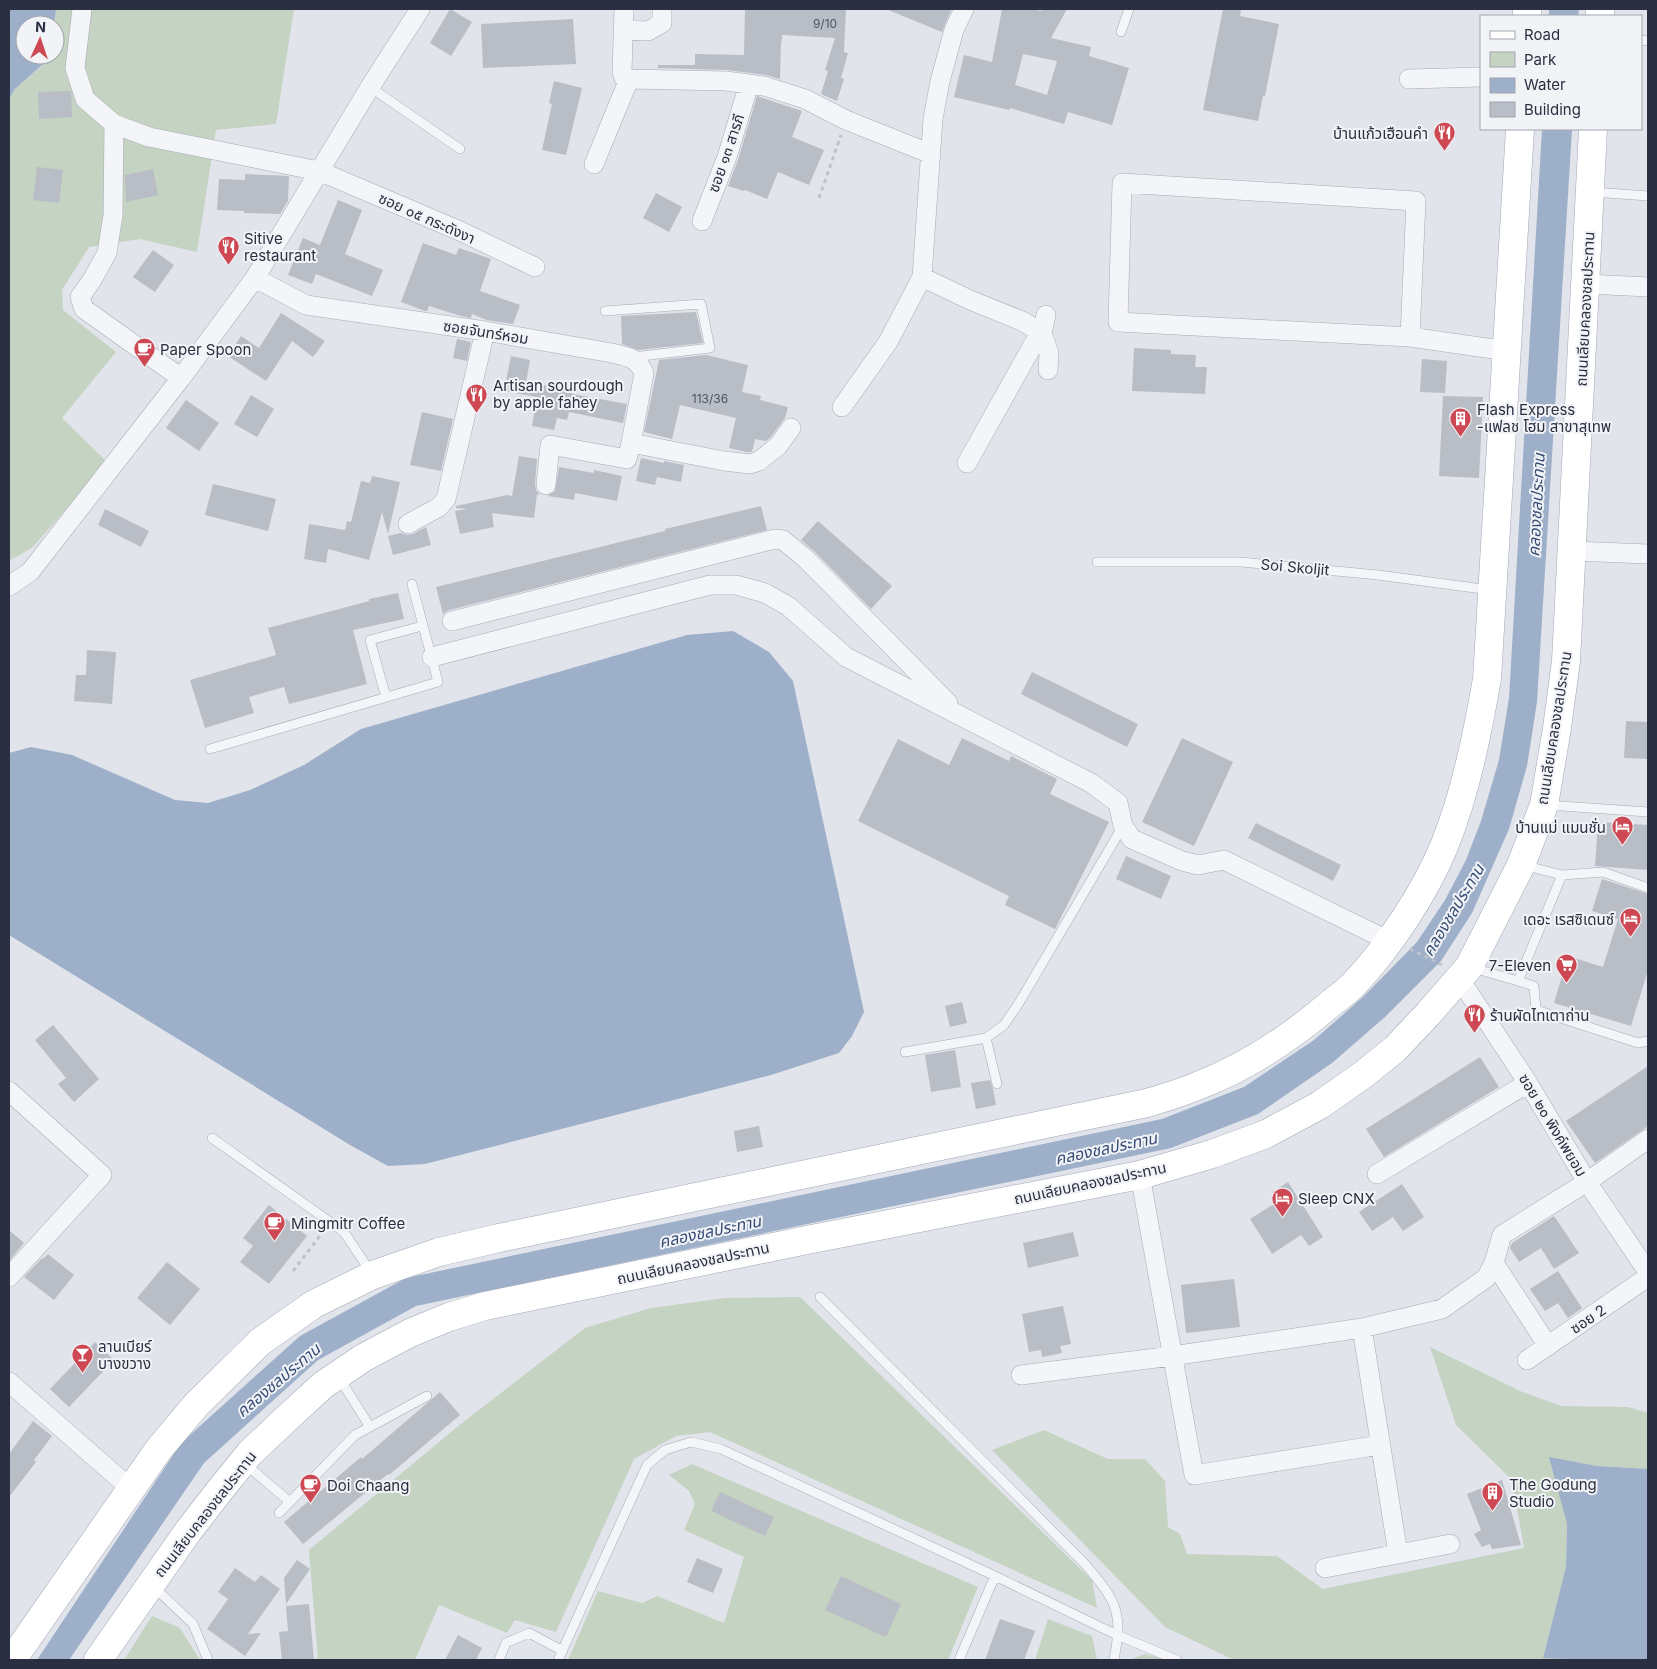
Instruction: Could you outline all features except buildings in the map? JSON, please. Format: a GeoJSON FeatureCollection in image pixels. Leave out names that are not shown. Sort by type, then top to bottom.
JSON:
{"type":"FeatureCollection","features":[{"type":"Feature","properties":{"kind":"main road"},"geometry":{"type":"LineString","coordinates":[[12,1660],[159,1449],[196,1405],[260,1342],[314,1304],[373,1275],[439,1252],[1147,1103],[1198,1086],[1247,1063],[1302,1028],[1399,945],[1404,920],[1445,844],[1464,788],[1487,679],[1520,130]]}},
{"type":"Feature","properties":{"kind":"main road","name":"ถนนเลียบคลองชลประทาน"},"geometry":{"type":"LineString","coordinates":[[98,1660],[151,1584],[220,1490],[243,1462],[323,1385],[363,1358],[410,1333],[449,1317],[486,1306],[1140,1175],[1212,1154],[1266,1134],[1320,1105],[1364,1074],[1394,1048],[1428,1014],[1521,865],[1544,805],[1566,661],[1593,130]]}},
{"type":"Feature","properties":{"kind":"street","name":"ซอย ๐๕ กระดังงา"},"geometry":{"type":"LineString","coordinates":[[82,9],[75,68],[85,100],[114,124],[149,137],[319,171],[460,232],[535,267]]}},
{"type":"Feature","properties":{"kind":"street"},"geometry":{"type":"LineString","coordinates":[[9,586],[30,572],[181,378],[255,278],[370,87],[420,9]]}},
{"type":"Feature","properties":{"kind":"street"},"geometry":{"type":"LineString","coordinates":[[624,9],[622,72],[624,78],[726,81],[764,86],[805,99],[846,120],[931,154]]}},
{"type":"Feature","properties":{"kind":"street"},"geometry":{"type":"LineString","coordinates":[[623,30],[648,31],[662,23],[662,9]]}},
{"type":"Feature","properties":{"kind":"street"},"geometry":{"type":"LineString","coordinates":[[842,407],[888,342],[922,277],[933,119],[940,81],[954,30],[964,9]]}},
{"type":"Feature","properties":{"kind":"street"},"geometry":{"type":"LineString","coordinates":[[1409,80],[1480,77]]}},
{"type":"Feature","properties":{"kind":"street"},"geometry":{"type":"LineString","coordinates":[[594,164],[629,79]]}},
{"type":"Feature","properties":{"kind":"street","name":"ซอย ๑๓ สารภี"},"geometry":{"type":"LineString","coordinates":[[702,221],[726,157],[749,84]]}},
{"type":"Feature","properties":{"kind":"street"},"geometry":{"type":"LineString","coordinates":[[114,124],[113,215],[107,253],[92,280],[80,296],[84,309],[181,378]]}},
{"type":"Feature","properties":{"kind":"street"},"geometry":{"type":"LineString","coordinates":[[1410,337],[1416,201],[1122,183],[1118,322],[1410,337],[1507,351]]}},
{"type":"Feature","properties":{"kind":"street"},"geometry":{"type":"LineString","coordinates":[[922,277],[970,300],[1022,321],[1044,324]]}},
{"type":"Feature","properties":{"kind":"street","name":"ซอยจันทร์หอม"},"geometry":{"type":"LineString","coordinates":[[255,278],[306,305],[485,331],[630,357]]}},
{"type":"Feature","properties":{"kind":"street"},"geometry":{"type":"LineString","coordinates":[[1586,284],[1648,287]]}},
{"type":"Feature","properties":{"kind":"street"},"geometry":{"type":"LineString","coordinates":[[1044,324],[1049,353],[1048,370]]}},
{"type":"Feature","properties":{"kind":"street"},"geometry":{"type":"LineString","coordinates":[[967,463],[1044,324]]}},
{"type":"Feature","properties":{"kind":"street"},"geometry":{"type":"LineString","coordinates":[[408,524],[440,508],[446,499],[485,331]]}},
{"type":"Feature","properties":{"kind":"street"},"geometry":{"type":"LineString","coordinates":[[546,485],[550,445],[627,459],[644,373],[640,365],[630,357]]}},
{"type":"Feature","properties":{"kind":"street"},"geometry":{"type":"LineString","coordinates":[[631,443],[724,461],[750,464],[759,461],[778,446],[791,428]]}},
{"type":"Feature","properties":{"kind":"street"},"geometry":{"type":"LineString","coordinates":[[452,621],[775,539],[783,540],[806,559],[959,715]]}},
{"type":"Feature","properties":{"kind":"street"},"geometry":{"type":"LineString","coordinates":[[1573,551],[1648,554]]}},
{"type":"Feature","properties":{"kind":"street"},"geometry":{"type":"LineString","coordinates":[[432,657],[710,585],[736,585],[765,593],[788,606],[846,657],[1092,783],[1118,803],[1122,826],[1132,839],[1198,866],[1224,860],[1399,945]]}},
{"type":"Feature","properties":{"kind":"street","name":"ซอย ๒๐ พิงค์พยอม"},"geometry":{"type":"LineString","coordinates":[[1456,970],[1528,1083],[1587,1182],[1648,1272]]}},
{"type":"Feature","properties":{"kind":"street"},"geometry":{"type":"LineString","coordinates":[[1377,1174],[1528,1083]]}},
{"type":"Feature","properties":{"kind":"street"},"geometry":{"type":"LineString","coordinates":[[9,1091],[102,1175],[9,1277]]}},
{"type":"Feature","properties":{"kind":"street"},"geometry":{"type":"LineString","coordinates":[[1021,1375],[1172,1356],[1362,1328],[1442,1309],[1486,1278],[1494,1263],[1502,1235],[1587,1182],[1648,1139]]}},
{"type":"Feature","properties":{"kind":"street"},"geometry":{"type":"LineString","coordinates":[[1140,1175],[1194,1475],[1380,1445]]}},
{"type":"Feature","properties":{"kind":"street"},"geometry":{"type":"LineString","coordinates":[[1494,1263],[1548,1346]]}},
{"type":"Feature","properties":{"kind":"street","name":"ซอย 2"},"geometry":{"type":"LineString","coordinates":[[1527,1360],[1648,1277]]}},
{"type":"Feature","properties":{"kind":"street"},"geometry":{"type":"LineString","coordinates":[[1362,1328],[1398,1554]]}},
{"type":"Feature","properties":{"kind":"street"},"geometry":{"type":"LineString","coordinates":[[9,1382],[131,1489]]}},
{"type":"Feature","properties":{"kind":"street"},"geometry":{"type":"LineString","coordinates":[[1325,1568],[1450,1544]]}},
{"type":"Feature","properties":{"kind":"lane"},"geometry":{"type":"LineString","coordinates":[[1120,32],[1129,9]]}},
{"type":"Feature","properties":{"kind":"lane"},"geometry":{"type":"LineString","coordinates":[[370,87],[460,149]]}},
{"type":"Feature","properties":{"kind":"lane"},"geometry":{"type":"LineString","coordinates":[[1590,192],[1648,196]]}},
{"type":"Feature","properties":{"kind":"lane"},"geometry":{"type":"LineString","coordinates":[[605,311],[702,304],[710,348],[630,357]]}},
{"type":"Feature","properties":{"kind":"lane","name":"Soi Skoljit"},"geometry":{"type":"LineString","coordinates":[[1097,562],[1241,562],[1378,575],[1492,590]]}},
{"type":"Feature","properties":{"kind":"lane"},"geometry":{"type":"LineString","coordinates":[[210,749],[438,682],[412,584]]}},
{"type":"Feature","properties":{"kind":"lane"},"geometry":{"type":"LineString","coordinates":[[386,697],[370,640],[422,626]]}},
{"type":"Feature","properties":{"kind":"lane"},"geometry":{"type":"LineString","coordinates":[[1544,805],[1648,812]]}},
{"type":"Feature","properties":{"kind":"lane"},"geometry":{"type":"LineString","coordinates":[[905,1052],[986,1038],[1004,1025],[1019,1003],[1122,826]]}},
{"type":"Feature","properties":{"kind":"lane"},"geometry":{"type":"LineString","coordinates":[[1521,865],[1562,875],[1603,872],[1648,888]]}},
{"type":"Feature","properties":{"kind":"lane"},"geometry":{"type":"LineString","coordinates":[[1518,981],[1562,875]]}},
{"type":"Feature","properties":{"kind":"lane"},"geometry":{"type":"LineString","coordinates":[[1456,970],[1518,981],[1534,986],[1536,1010],[1638,1043],[1648,1041]]}},
{"type":"Feature","properties":{"kind":"lane"},"geometry":{"type":"LineString","coordinates":[[986,1038],[996,1084]]}},
{"type":"Feature","properties":{"kind":"lane"},"geometry":{"type":"LineString","coordinates":[[212,1138],[344,1232],[373,1275]]}},
{"type":"Feature","properties":{"kind":"lane"},"geometry":{"type":"LineString","coordinates":[[820,1297],[1085,1564],[1102,1584],[1112,1601],[1118,1618],[1114,1660]]}},
{"type":"Feature","properties":{"kind":"lane"},"geometry":{"type":"LineString","coordinates":[[338,1375],[370,1427]]}},
{"type":"Feature","properties":{"kind":"lane"},"geometry":{"type":"LineString","coordinates":[[279,1513],[355,1435],[427,1396]]}},
{"type":"Feature","properties":{"kind":"lane"},"geometry":{"type":"LineString","coordinates":[[558,1660],[647,1465],[665,1450],[692,1442],[721,1449],[1117,1634],[1177,1660]]}},
{"type":"Feature","properties":{"kind":"lane"},"geometry":{"type":"LineString","coordinates":[[243,1462],[290,1502]]}},
{"type":"Feature","properties":{"kind":"lane"},"geometry":{"type":"LineString","coordinates":[[959,1660],[995,1576]]}},
{"type":"Feature","properties":{"kind":"lane"},"geometry":{"type":"LineString","coordinates":[[151,1584],[193,1624],[208,1660]]}},
{"type":"Feature","properties":{"kind":"lane"},"geometry":{"type":"LineString","coordinates":[[499,1660],[506,1643],[529,1633],[562,1651]]}},
{"type":"Feature","properties":{"kind":"path"},"geometry":{"type":"LineString","coordinates":[[819,198],[846,120]]}},
{"type":"Feature","properties":{"kind":"path"},"geometry":{"type":"LineString","coordinates":[[1399,945],[1456,970]]}},
{"type":"Feature","properties":{"kind":"path"},"geometry":{"type":"LineString","coordinates":[[293,1272],[330,1222]]}},
{"type":"Feature","properties":{"kind":"green space"},"geometry":{"type":"Polygon","coordinates":[[[56,9],[294,9],[276,124],[216,130],[197,252],[140,239],[89,247],[62,290],[63,310],[116,352],[62,418],[107,462],[33,547],[9,561],[9,99],[15,89],[43,65],[65,65],[65,15],[55,15],[56,9]]]}},
{"type":"Feature","properties":{"kind":"green space"},"geometry":{"type":"Polygon","coordinates":[[[800,1297],[1092,1580],[1097,1608],[710,1432],[676,1436],[634,1459],[556,1632],[515,1620],[507,1633],[439,1605],[415,1660],[318,1660],[309,1550],[462,1423],[585,1328],[651,1308],[725,1298],[800,1297]]]}},
{"type":"Feature","properties":{"kind":"green space"},"geometry":{"type":"Polygon","coordinates":[[[1430,1347],[1520,1391],[1561,1406],[1628,1407],[1648,1413],[1648,1469],[1597,1466],[1550,1458],[1567,1524],[1566,1568],[1543,1657],[1596,1660],[1234,1660],[1165,1627],[992,1450],[1044,1430],[1108,1459],[1145,1459],[1165,1481],[1168,1527],[1180,1534],[1187,1554],[1277,1556],[1323,1589],[1524,1548],[1512,1480],[1456,1425],[1430,1347]]]}},
{"type":"Feature","properties":{"kind":"green space"},"geometry":{"type":"Polygon","coordinates":[[[692,1464],[978,1587],[948,1660],[568,1660],[598,1591],[642,1603],[657,1596],[724,1623],[744,1557],[684,1530],[695,1504],[689,1491],[669,1475],[692,1464]]]}},
{"type":"Feature","properties":{"kind":"green space"},"geometry":{"type":"Polygon","coordinates":[[[152,1616],[180,1628],[200,1660],[124,1660],[152,1616]]]}},
{"type":"Feature","properties":{"kind":"green space"},"geometry":{"type":"Polygon","coordinates":[[[1048,1619],[1092,1636],[1097,1660],[1035,1660],[1048,1619]]]}},
{"type":"Feature","properties":{"kind":"green space"},"geometry":{"type":"Polygon","coordinates":[[[1145,1654],[1168,1660],[1129,1660],[1145,1654]]]}},
{"type":"Feature","properties":{"kind":"water"},"geometry":{"type":"Polygon","coordinates":[[[9,9],[56,9],[55,15],[15,15],[15,65],[42,65],[15,89],[9,99],[9,9]]]}},
{"type":"Feature","properties":{"kind":"water"},"geometry":{"type":"Polygon","coordinates":[[[1549,9],[1579,9],[1578,15],[1549,15],[1549,9]]]}},
{"type":"Feature","properties":{"kind":"water","name":"คลองชลประทาน"},"geometry":{"type":"Polygon","coordinates":[[[1542,130],[1572,130],[1537,702],[1527,766],[1509,829],[1472,913],[1441,961],[1385,1017],[1332,1063],[1258,1114],[1171,1148],[416,1306],[318,1360],[204,1463],[69,1660],[37,1660],[181,1443],[300,1336],[406,1278],[1162,1119],[1244,1087],[1314,1040],[1364,996],[1417,942],[1445,900],[1466,860],[1481,821],[1499,760],[1509,698],[1542,130]]]}},
{"type":"Feature","properties":{"kind":"water"},"geometry":{"type":"Polygon","coordinates":[[[733,631],[769,652],[793,681],[864,1012],[852,1036],[839,1053],[771,1075],[425,1164],[388,1166],[350,1145],[9,935],[9,753],[31,747],[72,755],[175,800],[208,803],[250,790],[304,765],[361,729],[687,635],[733,631]]]}},
{"type":"Feature","properties":{"kind":"water"},"geometry":{"type":"Polygon","coordinates":[[[1549,1457],[1597,1466],[1648,1469],[1648,1660],[1543,1658],[1566,1567],[1567,1524],[1549,1457]]]}},
{"type":"Feature","properties":{"kind":"place","name":"บ้านแก้วเฮือนคำ"},"geometry":{"type":"Point","coordinates":[1444,152]}},
{"type":"Feature","properties":{"kind":"place","name":"Sitive restaurant"},"geometry":{"type":"Point","coordinates":[228,266]}},
{"type":"Feature","properties":{"kind":"place","name":"Paper Spoon"},"geometry":{"type":"Point","coordinates":[144,368]}},
{"type":"Feature","properties":{"kind":"place","name":"Artisan sourdough by apple fahey"},"geometry":{"type":"Point","coordinates":[477,413]}},
{"type":"Feature","properties":{"kind":"place","name":"Flash Express -แฟลช โฮม สาขาสุเทพ"},"geometry":{"type":"Point","coordinates":[1461,437]}},
{"type":"Feature","properties":{"kind":"place","name":"บ้านแม่ แมนชั่น"},"geometry":{"type":"Point","coordinates":[1622,846]}},
{"type":"Feature","properties":{"kind":"place","name":"เดอะ เรสซิเดนซ์"},"geometry":{"type":"Point","coordinates":[1630,938]}},
{"type":"Feature","properties":{"kind":"place","name":"7-Eleven"},"geometry":{"type":"Point","coordinates":[1567,984]}},
{"type":"Feature","properties":{"kind":"place","name":"ร้านผัดไทเตาถ่าน"},"geometry":{"type":"Point","coordinates":[1474,1034]}},
{"type":"Feature","properties":{"kind":"place","name":"Sleep CNX"},"geometry":{"type":"Point","coordinates":[1282,1217]}},
{"type":"Feature","properties":{"kind":"place","name":"Mingmitr Coffee"},"geometry":{"type":"Point","coordinates":[275,1242]}},
{"type":"Feature","properties":{"kind":"place","name":"ลานเบียร์ บางขวาง"},"geometry":{"type":"Point","coordinates":[82,1374]}},
{"type":"Feature","properties":{"kind":"place","name":"Doi Chaang"},"geometry":{"type":"Point","coordinates":[311,1504]}},
{"type":"Feature","properties":{"kind":"place","name":"The Godung Studio"},"geometry":{"type":"Point","coordinates":[1493,1512]}}]}
